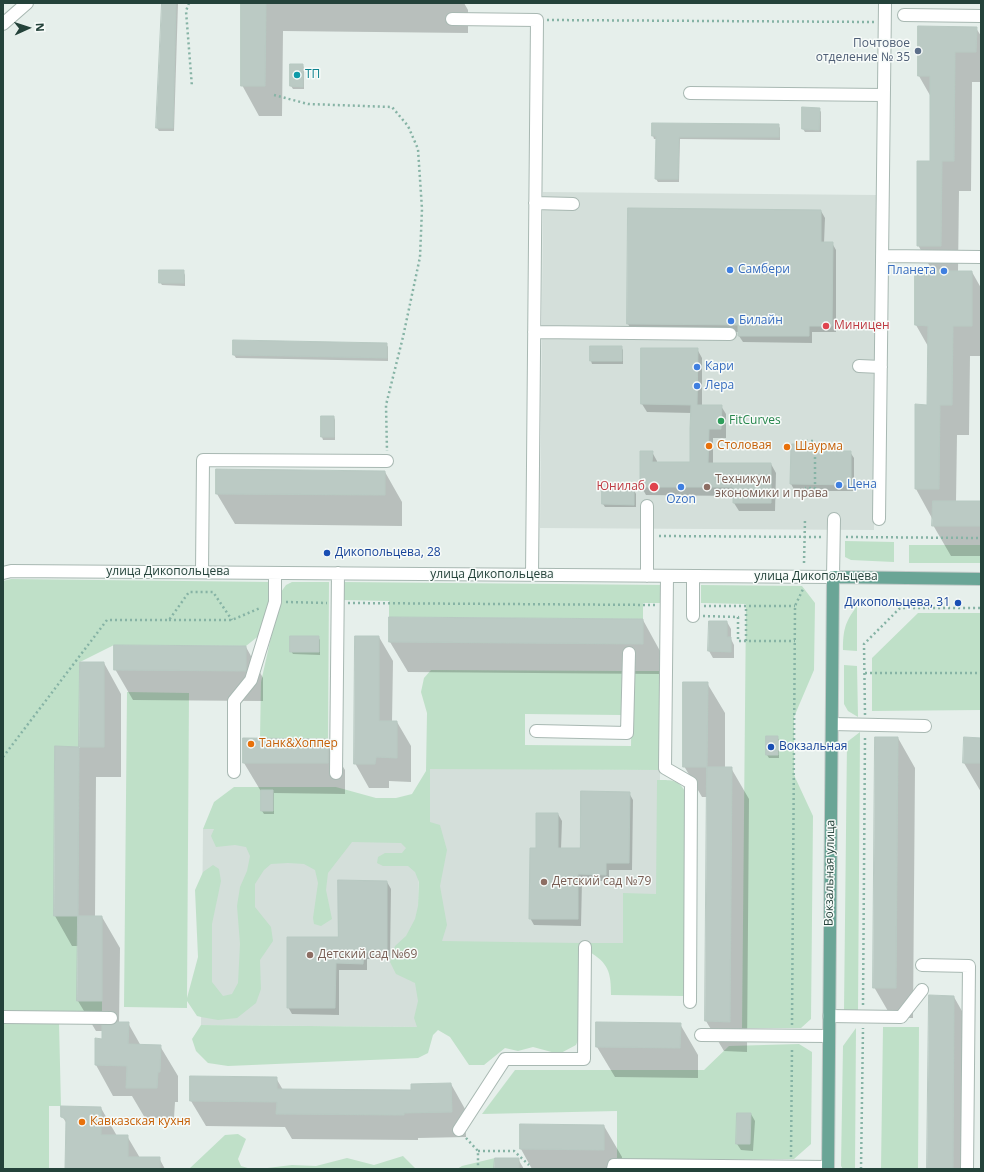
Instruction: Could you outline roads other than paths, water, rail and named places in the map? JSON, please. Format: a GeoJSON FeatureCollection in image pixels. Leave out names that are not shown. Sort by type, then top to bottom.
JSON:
{"type":"FeatureCollection","features":[{"type":"Feature","properties":{"kind":"main road","name":"улица Дикопольцева"},"geometry":{"type":"LineString","coordinates":[[833,577],[981,579]]}},
{"type":"Feature","properties":{"kind":"main road","name":"Вокзальная улица"},"geometry":{"type":"LineString","coordinates":[[828,1168],[833,577]]}},
{"type":"Feature","properties":{"kind":"street"},"geometry":{"type":"LineString","coordinates":[[3,24],[27,3]]}},
{"type":"Feature","properties":{"kind":"street"},"geometry":{"type":"LineString","coordinates":[[879,519],[885,3]]}},
{"type":"Feature","properties":{"kind":"street"},"geometry":{"type":"LineString","coordinates":[[904,15],[981,16]]}},
{"type":"Feature","properties":{"kind":"street"},"geometry":{"type":"LineString","coordinates":[[452,19],[537,20],[532,575]]}},
{"type":"Feature","properties":{"kind":"street"},"geometry":{"type":"LineString","coordinates":[[690,93],[883,95]]}},
{"type":"Feature","properties":{"kind":"street"},"geometry":{"type":"LineString","coordinates":[[535,203],[573,204]]}},
{"type":"Feature","properties":{"kind":"street"},"geometry":{"type":"LineString","coordinates":[[882,256],[981,257]]}},
{"type":"Feature","properties":{"kind":"street"},"geometry":{"type":"LineString","coordinates":[[534,332],[730,334]]}},
{"type":"Feature","properties":{"kind":"street"},"geometry":{"type":"LineString","coordinates":[[859,366],[881,366]]}},
{"type":"Feature","properties":{"kind":"street"},"geometry":{"type":"LineString","coordinates":[[202,572],[203,460],[387,461]]}},
{"type":"Feature","properties":{"kind":"street"},"geometry":{"type":"LineString","coordinates":[[647,506],[647,576]]}},
{"type":"Feature","properties":{"kind":"street"},"geometry":{"type":"LineString","coordinates":[[833,577],[834,519]]}},
{"type":"Feature","properties":{"kind":"street","name":"улица Дикопольцева"},"geometry":{"type":"LineString","coordinates":[[3,573],[11,571],[833,577]]}},
{"type":"Feature","properties":{"kind":"street"},"geometry":{"type":"LineString","coordinates":[[234,772],[234,701],[251,680],[275,602],[275,573]]}},
{"type":"Feature","properties":{"kind":"street"},"geometry":{"type":"LineString","coordinates":[[336,773],[338,573]]}},
{"type":"Feature","properties":{"kind":"street"},"geometry":{"type":"LineString","coordinates":[[667,576],[665,768],[692,782],[690,1002]]}},
{"type":"Feature","properties":{"kind":"street"},"geometry":{"type":"LineString","coordinates":[[693,576],[693,611]]}},
{"type":"Feature","properties":{"kind":"street"},"geometry":{"type":"LineString","coordinates":[[536,731],[627,733],[629,653]]}},
{"type":"Feature","properties":{"kind":"street"},"geometry":{"type":"LineString","coordinates":[[832,724],[925,726]]}},
{"type":"Feature","properties":{"kind":"street"},"geometry":{"type":"LineString","coordinates":[[459,1130],[505,1059],[584,1059],[585,947]]}},
{"type":"Feature","properties":{"kind":"street"},"geometry":{"type":"LineString","coordinates":[[922,965],[969,966],[975,1004],[967,1169]]}},
{"type":"Feature","properties":{"kind":"street"},"geometry":{"type":"LineString","coordinates":[[829,1016],[901,1016],[922,990]]}},
{"type":"Feature","properties":{"kind":"street"},"geometry":{"type":"LineString","coordinates":[[3,1017],[111,1018]]}},
{"type":"Feature","properties":{"kind":"street"},"geometry":{"type":"LineString","coordinates":[[701,1035],[829,1036]]}},
{"type":"Feature","properties":{"kind":"street"},"geometry":{"type":"LineString","coordinates":[[614,1169],[614,1166],[828,1168]]}},
{"type":"Feature","properties":{"kind":"place","name":"Почтовое отделение № 35"},"geometry":{"type":"Point","coordinates":[918,51]}},
{"type":"Feature","properties":{"kind":"place","name":"ТП"},"geometry":{"type":"Point","coordinates":[297,75]}},
{"type":"Feature","properties":{"kind":"place","name":"Самбери"},"geometry":{"type":"Point","coordinates":[730,270]}},
{"type":"Feature","properties":{"kind":"place","name":"Планета"},"geometry":{"type":"Point","coordinates":[944,271]}},
{"type":"Feature","properties":{"kind":"place","name":"Билайн"},"geometry":{"type":"Point","coordinates":[731,321]}},
{"type":"Feature","properties":{"kind":"place","name":"Миницен"},"geometry":{"type":"Point","coordinates":[826,326]}},
{"type":"Feature","properties":{"kind":"place","name":"Кари"},"geometry":{"type":"Point","coordinates":[697,367]}},
{"type":"Feature","properties":{"kind":"place","name":"Лера"},"geometry":{"type":"Point","coordinates":[697,386]}},
{"type":"Feature","properties":{"kind":"place","name":"FitCurves"},"geometry":{"type":"Point","coordinates":[721,421]}},
{"type":"Feature","properties":{"kind":"place","name":"Столовая"},"geometry":{"type":"Point","coordinates":[709,446]}},
{"type":"Feature","properties":{"kind":"place","name":"Шаурма"},"geometry":{"type":"Point","coordinates":[787,447]}},
{"type":"Feature","properties":{"kind":"place","name":"Цена"},"geometry":{"type":"Point","coordinates":[839,485]}},
{"type":"Feature","properties":{"kind":"place","name":"Юнилаб"},"geometry":{"type":"Point","coordinates":[654,487]}},
{"type":"Feature","properties":{"kind":"place","name":"Ozon"},"geometry":{"type":"Point","coordinates":[681,487]}},
{"type":"Feature","properties":{"kind":"place","name":"Техникум экономики и права"},"geometry":{"type":"Point","coordinates":[707,487]}},
{"type":"Feature","properties":{"kind":"place","name":"Дикопольцева, 28"},"geometry":{"type":"Point","coordinates":[327,553]}},
{"type":"Feature","properties":{"kind":"place","name":"Дикопольцева, 31"},"geometry":{"type":"Point","coordinates":[958,603]}},
{"type":"Feature","properties":{"kind":"place","name":"Танк&Хоппер"},"geometry":{"type":"Point","coordinates":[251,744]}},
{"type":"Feature","properties":{"kind":"place","name":"Вокзальная"},"geometry":{"type":"Point","coordinates":[771,747]}},
{"type":"Feature","properties":{"kind":"place","name":"Детский сад №79"},"geometry":{"type":"Point","coordinates":[544,882]}},
{"type":"Feature","properties":{"kind":"place","name":"Детский сад №69"},"geometry":{"type":"Point","coordinates":[310,955]}},
{"type":"Feature","properties":{"kind":"place","name":"Кавказская кухня"},"geometry":{"type":"Point","coordinates":[82,1122]}}]}
